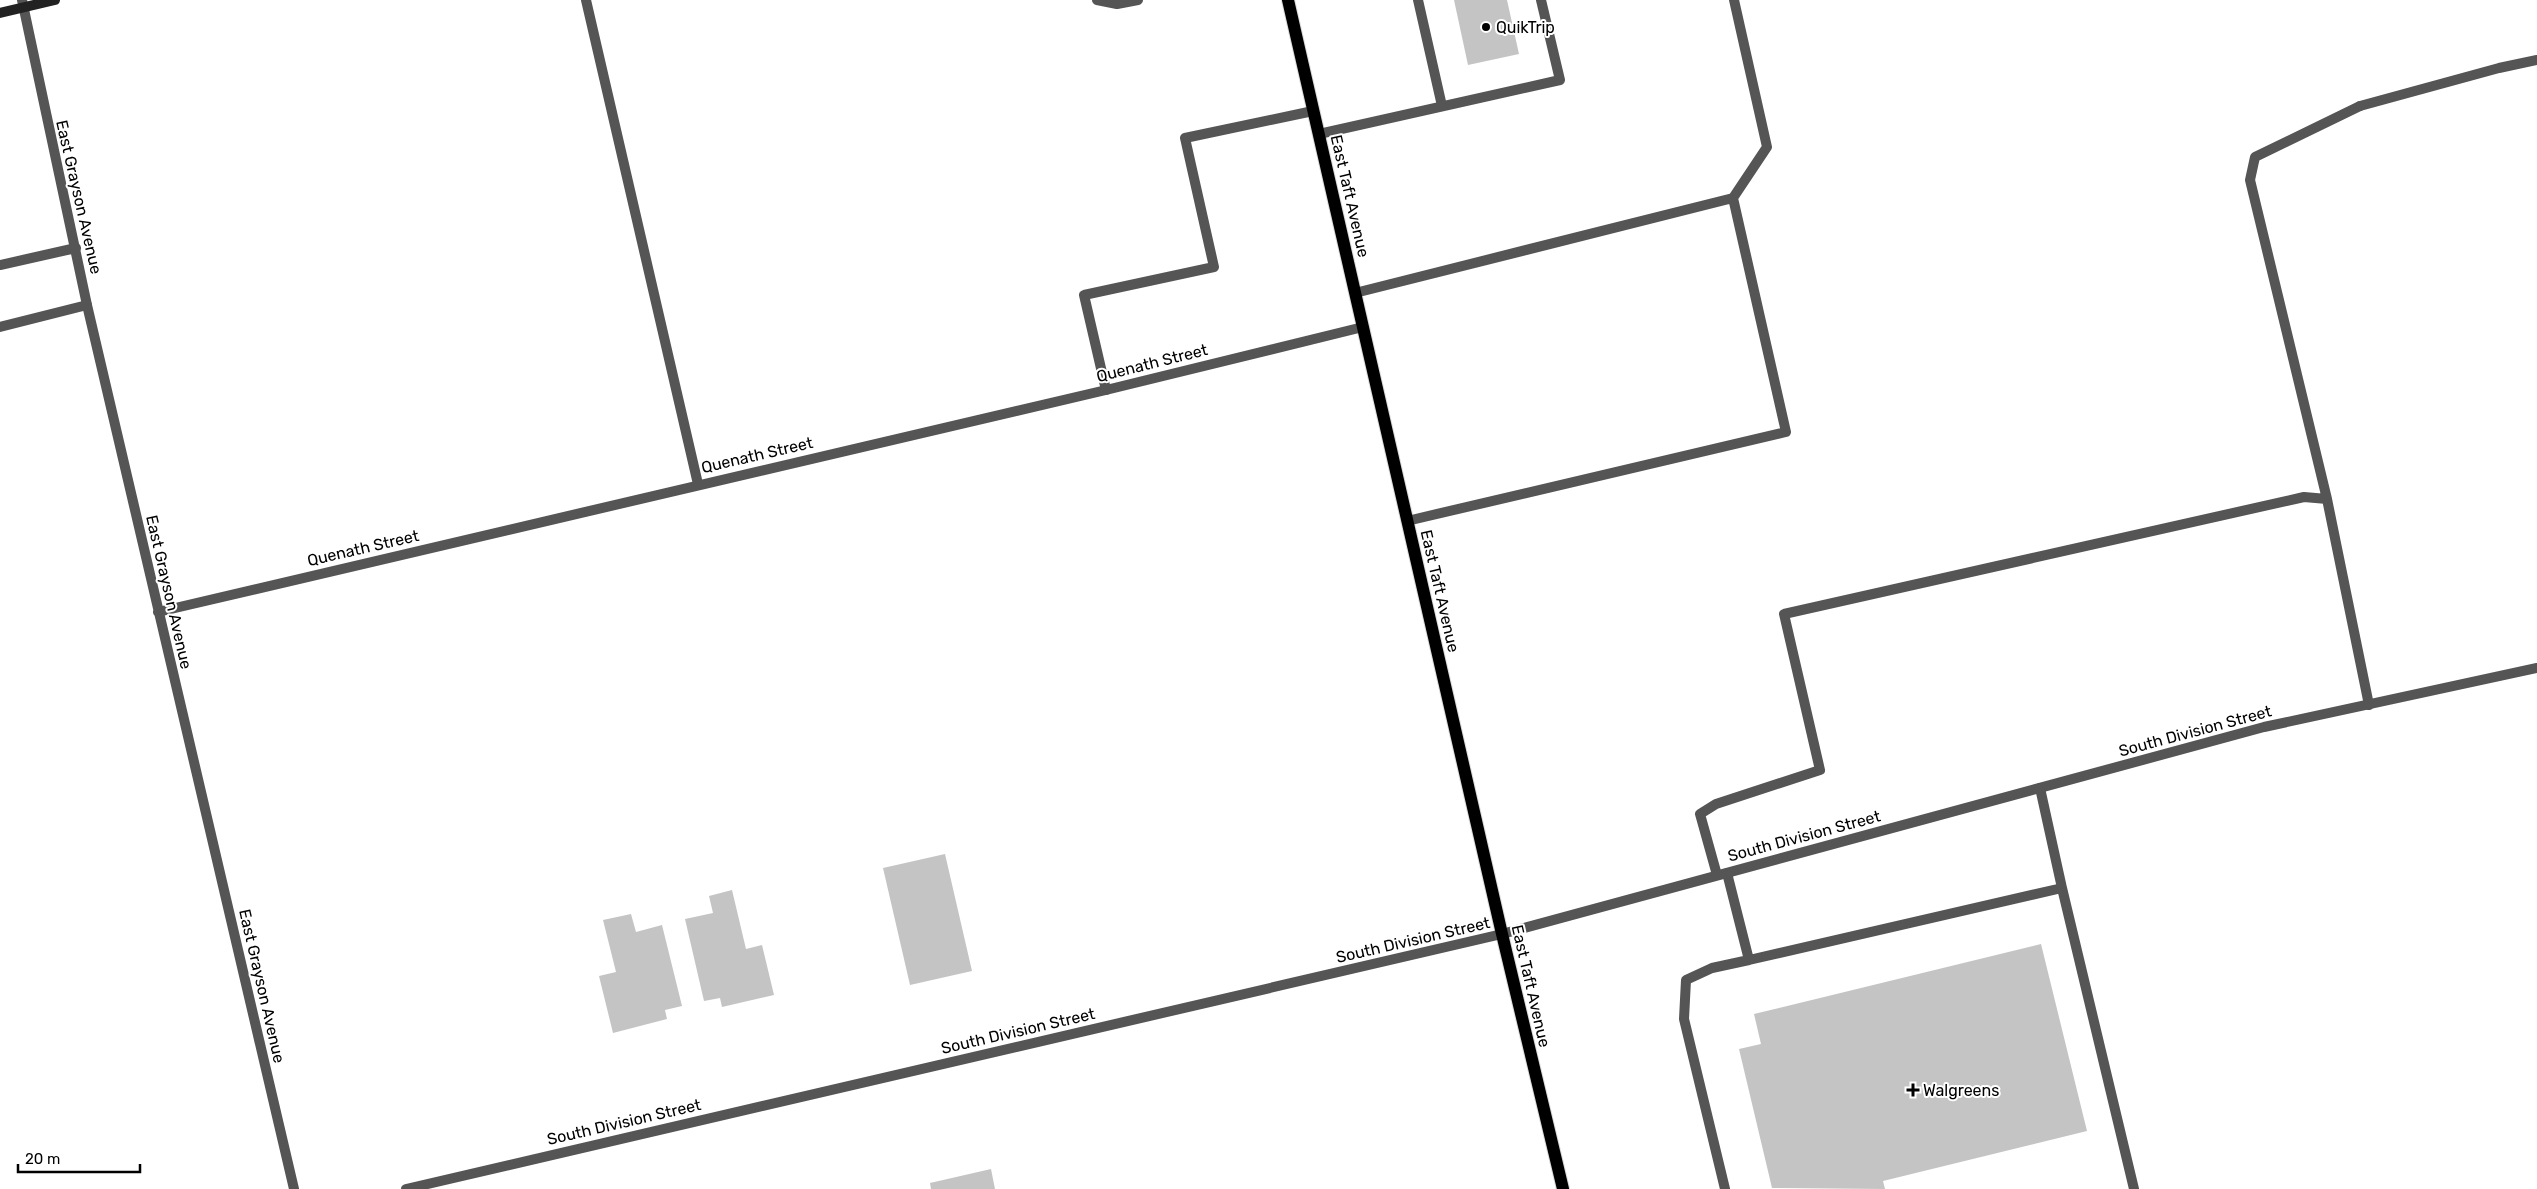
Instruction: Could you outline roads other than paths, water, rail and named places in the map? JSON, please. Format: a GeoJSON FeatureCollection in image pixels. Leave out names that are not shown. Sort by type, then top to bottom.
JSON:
{"type":"FeatureCollection","features":[{"type":"Feature","properties":{"kind":"main road"},"geometry":{"type":"LineString","coordinates":[[0,13],[22,4],[55,0]]}},
{"type":"Feature","properties":{"kind":"main road","name":"East Taft Avenue"},"geometry":{"type":"LineString","coordinates":[[1288,0],[1502,934],[1563,1189]]}},
{"type":"Feature","properties":{"kind":"street"},"geometry":{"type":"LineString","coordinates":[[586,0],[698,484]]}},
{"type":"Feature","properties":{"kind":"street"},"geometry":{"type":"LineString","coordinates":[[1097,0],[1117,4],[1138,0]]}},
{"type":"Feature","properties":{"kind":"street"},"geometry":{"type":"LineString","coordinates":[[1418,0],[1442,106]]}},
{"type":"Feature","properties":{"kind":"street"},"geometry":{"type":"LineString","coordinates":[[1319,134],[1560,80],[1542,0]]}},
{"type":"Feature","properties":{"kind":"street"},"geometry":{"type":"LineString","coordinates":[[1355,293],[1733,198],[1767,147],[1734,0]]}},
{"type":"Feature","properties":{"kind":"street","name":"East Grayson Avenue"},"geometry":{"type":"LineString","coordinates":[[22,4],[158,612],[294,1189]]}},
{"type":"Feature","properties":{"kind":"street"},"geometry":{"type":"LineString","coordinates":[[2369,705],[2327,499],[2250,180],[2255,157],[2284,140],[2360,106],[2499,68],[2537,60]]}},
{"type":"Feature","properties":{"kind":"street"},"geometry":{"type":"LineString","coordinates":[[1106,390],[1084,295],[1214,267],[1185,138],[1313,111]]}},
{"type":"Feature","properties":{"kind":"street"},"geometry":{"type":"LineString","coordinates":[[1407,520],[1786,432],[1733,198]]}},
{"type":"Feature","properties":{"kind":"street"},"geometry":{"type":"LineString","coordinates":[[0,265],[76,248]]}},
{"type":"Feature","properties":{"kind":"street"},"geometry":{"type":"LineString","coordinates":[[0,328],[88,305]]}},
{"type":"Feature","properties":{"kind":"street","name":"Quenath Street"},"geometry":{"type":"LineString","coordinates":[[158,612],[698,484],[1106,390],[1363,327]]}},
{"type":"Feature","properties":{"kind":"street"},"geometry":{"type":"LineString","coordinates":[[1749,960],[1722,874],[1700,814],[1716,804],[1820,770],[1784,614],[2304,497],[2327,499]]}},
{"type":"Feature","properties":{"kind":"street","name":"South Division Street"},"geometry":{"type":"LineString","coordinates":[[406,1189],[1502,934],[2264,727],[2537,668]]}},
{"type":"Feature","properties":{"kind":"street"},"geometry":{"type":"LineString","coordinates":[[2040,788],[2134,1189]]}},
{"type":"Feature","properties":{"kind":"street"},"geometry":{"type":"LineString","coordinates":[[1725,1189],[1684,1018],[1686,980],[1712,968],[2062,888]]}},
{"type":"Feature","properties":{"kind":"place","name":"QuikTrip"},"geometry":{"type":"Point","coordinates":[1486,27]}},
{"type":"Feature","properties":{"kind":"place","name":"Walgreens"},"geometry":{"type":"Point","coordinates":[1913,1090]}}]}
